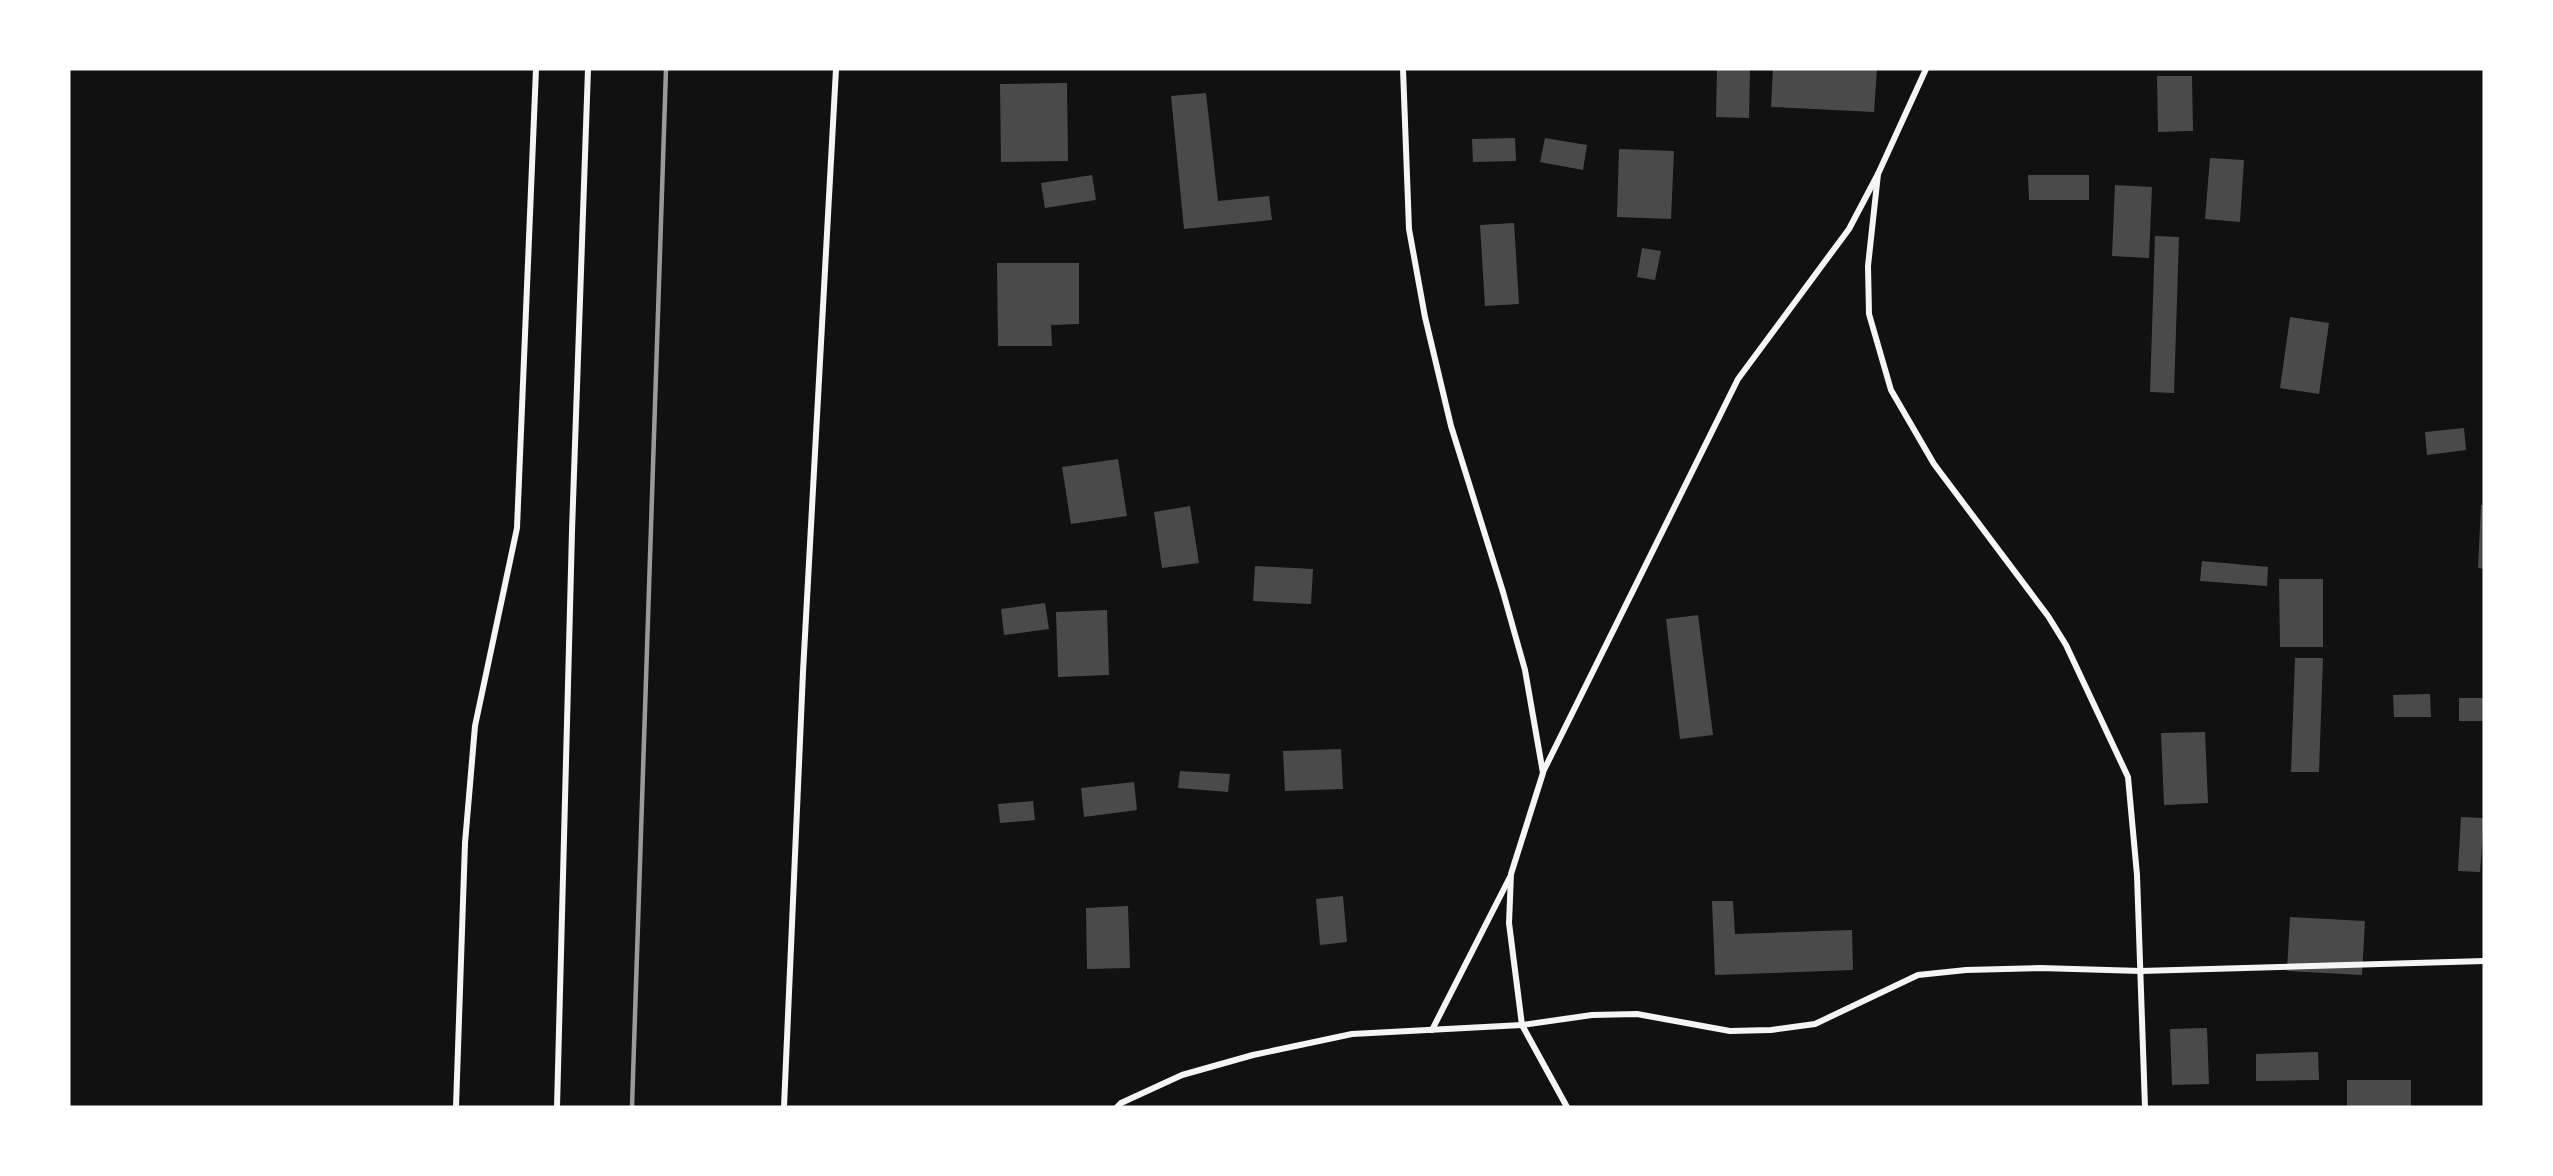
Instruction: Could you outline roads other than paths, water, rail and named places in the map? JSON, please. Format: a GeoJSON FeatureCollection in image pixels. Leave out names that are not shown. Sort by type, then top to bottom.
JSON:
{"type":"FeatureCollection","features":[{"type":"Feature","properties":{"kind":"street"},"geometry":{"type":"LineString","coordinates":[[456,1107],[465,843],[475,726],[517,528],[536,69]]}},
{"type":"Feature","properties":{"kind":"street"},"geometry":{"type":"LineString","coordinates":[[557,1107],[572,531],[588,69]]}},
{"type":"Feature","properties":{"kind":"street"},"geometry":{"type":"LineString","coordinates":[[784,1107],[802,672],[836,69]]}},
{"type":"Feature","properties":{"kind":"street"},"geometry":{"type":"LineString","coordinates":[[1403,69],[1409,230],[1425,317],[1451,426],[1525,670],[1543,773]]}},
{"type":"Feature","properties":{"kind":"street"},"geometry":{"type":"LineString","coordinates":[[1432,1030],[1511,874],[1543,773],[1738,379],[1849,229],[1878,174],[1926,69]]}},
{"type":"Feature","properties":{"kind":"street"},"geometry":{"type":"LineString","coordinates":[[1878,174],[1868,266],[1869,314],[1891,390],[1934,464],[2048,616],[2066,645],[2128,777],[2137,875],[2145,1107]]}},
{"type":"Feature","properties":{"kind":"street"},"geometry":{"type":"LineString","coordinates":[[1511,874],[1509,923],[1522,1025],[1567,1107]]}},
{"type":"Feature","properties":{"kind":"street"},"geometry":{"type":"LineString","coordinates":[[1117,1107],[1121,1103],[1182,1075],[1253,1055],[1352,1034],[1522,1025],[1592,1015],[1636,1014],[1730,1031],[1772,1030],[1815,1024],[1918,975],[1965,969],[2141,971],[2484,961]]}},
{"type":"Feature","properties":{"kind":"railway"},"geometry":{"type":"LineString","coordinates":[[632,1107],[666,69]]}}]}
